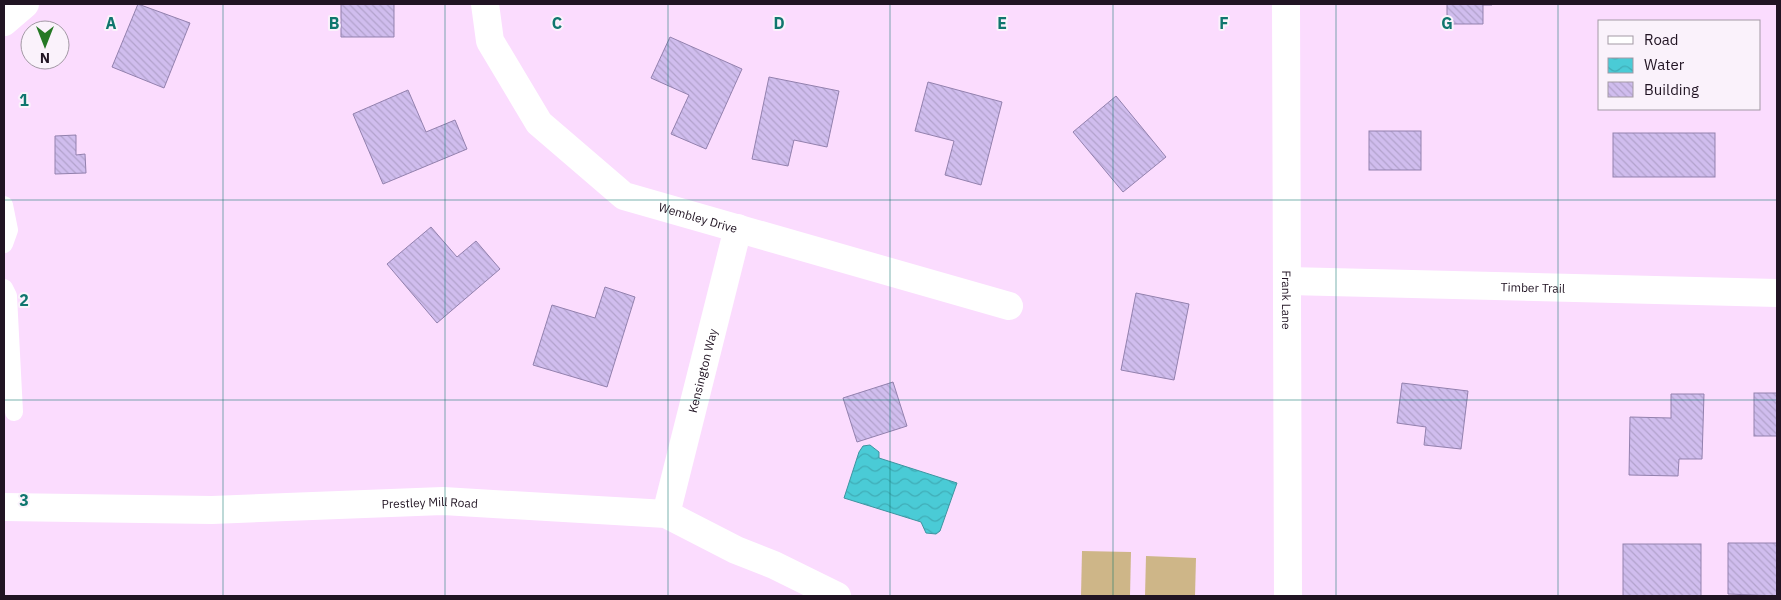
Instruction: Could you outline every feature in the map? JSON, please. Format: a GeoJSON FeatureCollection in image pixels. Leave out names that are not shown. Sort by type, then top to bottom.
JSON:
{"type":"FeatureCollection","features":[{"type":"Feature","properties":{"kind":"street"},"geometry":{"type":"LineString","coordinates":[[4,22],[25,4]]}},
{"type":"Feature","properties":{"kind":"street","name":"Wembley Drive"},"geometry":{"type":"LineString","coordinates":[[486,4],[490,41],[539,123],[624,196],[1009,306]]}},
{"type":"Feature","properties":{"kind":"street","name":"Frank Lane"},"geometry":{"type":"LineString","coordinates":[[1286,4],[1288,596]]}},
{"type":"Feature","properties":{"kind":"street","name":"Kensington Way"},"geometry":{"type":"LineString","coordinates":[[666,514],[738,228]]}},
{"type":"Feature","properties":{"kind":"street","name":"Timber Trail"},"geometry":{"type":"LineString","coordinates":[[1288,281],[1777,294]]}},
{"type":"Feature","properties":{"kind":"street","name":"Prestley Mill Road"},"geometry":{"type":"LineString","coordinates":[[4,507],[212,510],[443,501],[666,514],[736,550],[774,565],[837,596]]}},
{"type":"Feature","properties":{"kind":"lane"},"geometry":{"type":"LineString","coordinates":[[4,205],[9,230],[4,244]]}},
{"type":"Feature","properties":{"kind":"lane"},"geometry":{"type":"LineString","coordinates":[[4,288],[8,296],[14,412]]}},
{"type":"Feature","properties":{"kind":"shaded area"},"geometry":{"type":"Polygon","coordinates":[[[1082,551],[1131,552],[1130,596],[1081,596],[1082,551]]]}},
{"type":"Feature","properties":{"kind":"shaded area"},"geometry":{"type":"Polygon","coordinates":[[[1146,556],[1196,558],[1195,596],[1145,596],[1146,556]]]}},
{"type":"Feature","properties":{"kind":"water"},"geometry":{"type":"Polygon","coordinates":[[[870,445],[879,452],[879,458],[957,483],[940,531],[936,534],[926,533],[921,522],[844,498],[859,452],[863,446],[870,445]]]}},
{"type":"Feature","properties":{"kind":"building"},"geometry":{"type":"Polygon","coordinates":[[[138,4],[190,23],[164,88],[112,67],[138,4]]]}},
{"type":"Feature","properties":{"kind":"building"},"geometry":{"type":"Polygon","coordinates":[[[341,4],[394,4],[394,37],[341,37],[341,4]]]}},
{"type":"Feature","properties":{"kind":"building"},"geometry":{"type":"Polygon","coordinates":[[[1447,4],[1492,5],[1483,5],[1483,24],[1447,24],[1447,4]]]}},
{"type":"Feature","properties":{"kind":"building"},"geometry":{"type":"Polygon","coordinates":[[[670,37],[742,69],[706,149],[671,134],[689,95],[651,78],[670,37]]]}},
{"type":"Feature","properties":{"kind":"building"},"geometry":{"type":"Polygon","coordinates":[[[769,77],[839,91],[827,147],[794,140],[788,166],[752,159],[769,77]]]}},
{"type":"Feature","properties":{"kind":"building"},"geometry":{"type":"Polygon","coordinates":[[[928,82],[1002,102],[981,185],[945,175],[954,141],[915,131],[928,82]]]}},
{"type":"Feature","properties":{"kind":"building"},"geometry":{"type":"Polygon","coordinates":[[[408,90],[426,132],[455,120],[467,149],[383,184],[353,114],[408,90]]]}},
{"type":"Feature","properties":{"kind":"building"},"geometry":{"type":"Polygon","coordinates":[[[1116,96],[1166,157],[1123,192],[1073,132],[1116,96]]]}},
{"type":"Feature","properties":{"kind":"building"},"geometry":{"type":"Polygon","coordinates":[[[1369,131],[1421,131],[1421,170],[1369,170],[1369,131]]]}},
{"type":"Feature","properties":{"kind":"building"},"geometry":{"type":"Polygon","coordinates":[[[1613,133],[1715,133],[1715,177],[1613,177],[1613,133]]]}},
{"type":"Feature","properties":{"kind":"building"},"geometry":{"type":"Polygon","coordinates":[[[76,135],[76,155],[85,154],[86,173],[55,174],[55,136],[76,135]]]}},
{"type":"Feature","properties":{"kind":"building"},"geometry":{"type":"Polygon","coordinates":[[[431,227],[457,257],[476,241],[500,269],[437,323],[387,264],[431,227]]]}},
{"type":"Feature","properties":{"kind":"building"},"geometry":{"type":"Polygon","coordinates":[[[605,287],[635,297],[607,387],[533,365],[552,305],[595,318],[605,287]]]}},
{"type":"Feature","properties":{"kind":"building"},"geometry":{"type":"Polygon","coordinates":[[[1136,293],[1189,304],[1174,380],[1121,370],[1136,293]]]}},
{"type":"Feature","properties":{"kind":"building"},"geometry":{"type":"Polygon","coordinates":[[[893,382],[907,426],[857,442],[843,398],[893,382]]]}},
{"type":"Feature","properties":{"kind":"building"},"geometry":{"type":"Polygon","coordinates":[[[1402,383],[1468,391],[1461,449],[1424,445],[1426,427],[1397,423],[1402,383]]]}},
{"type":"Feature","properties":{"kind":"building"},"geometry":{"type":"Polygon","coordinates":[[[1754,393],[1777,393],[1777,436],[1754,436],[1754,393]]]}},
{"type":"Feature","properties":{"kind":"building"},"geometry":{"type":"Polygon","coordinates":[[[1671,394],[1704,394],[1702,459],[1679,459],[1678,476],[1629,475],[1630,417],[1671,418],[1671,394]]]}},
{"type":"Feature","properties":{"kind":"building"},"geometry":{"type":"Polygon","coordinates":[[[1728,543],[1777,543],[1777,596],[1728,594],[1728,543]]]}},
{"type":"Feature","properties":{"kind":"building"},"geometry":{"type":"Polygon","coordinates":[[[1623,544],[1701,544],[1701,596],[1623,596],[1623,544]]]}}]}
